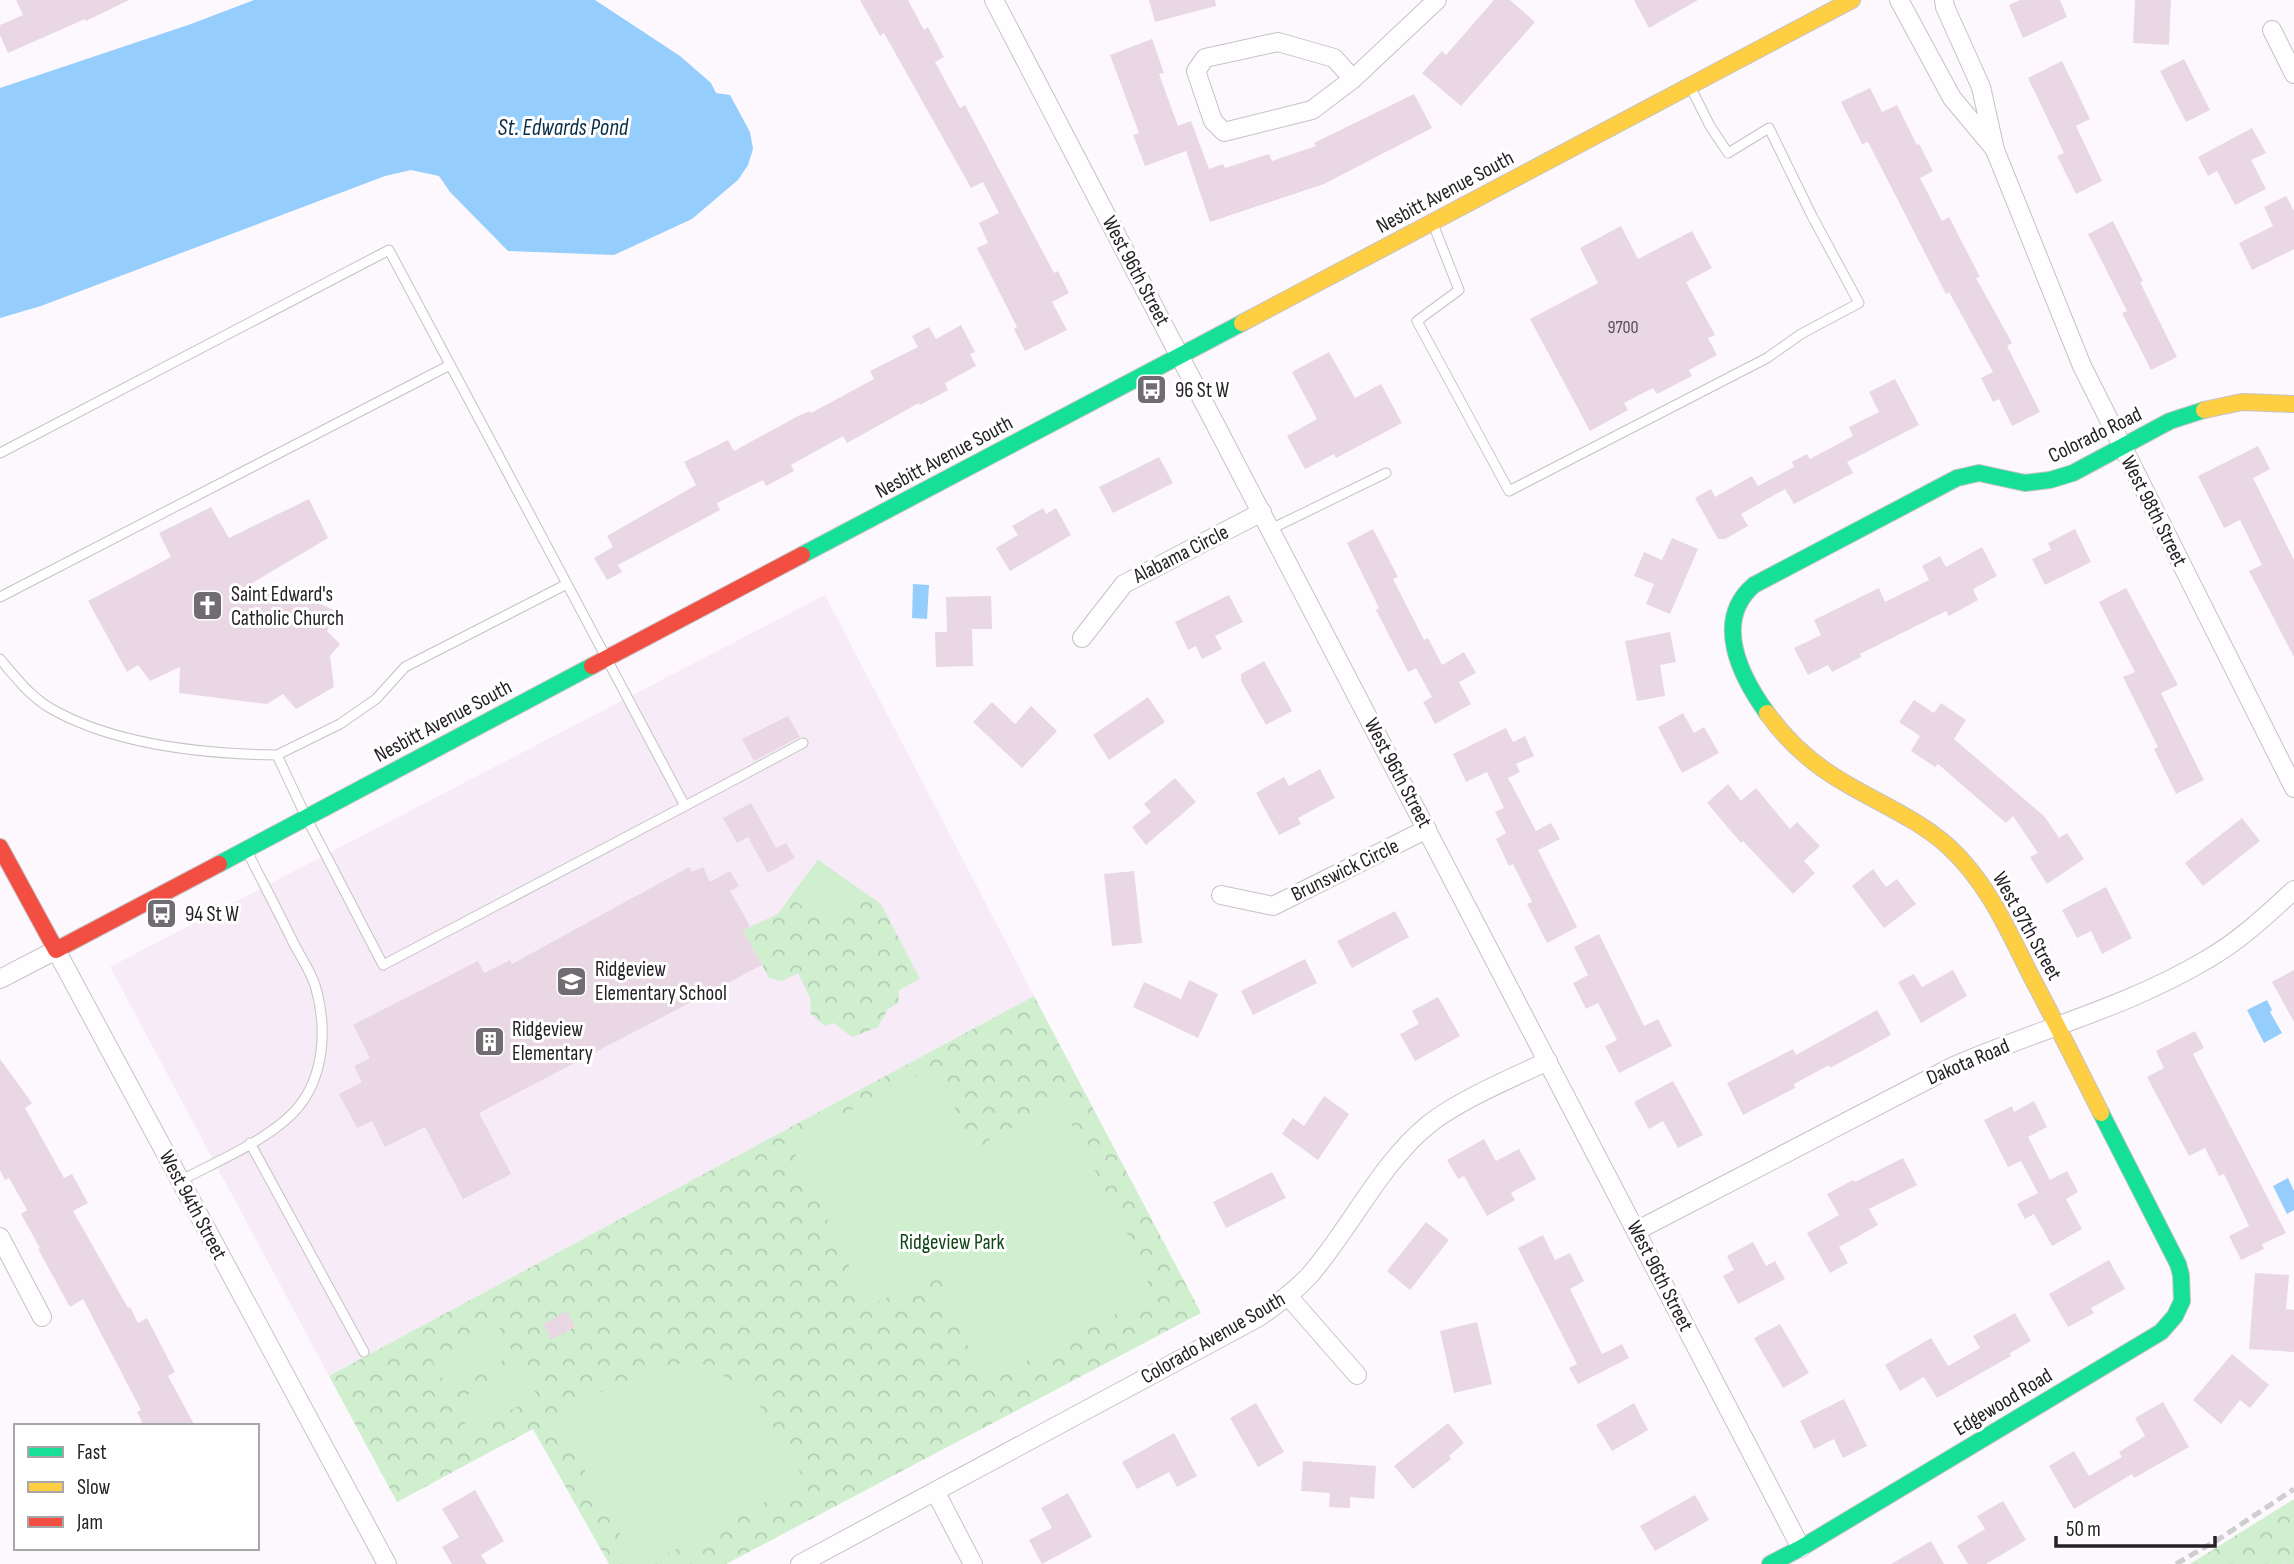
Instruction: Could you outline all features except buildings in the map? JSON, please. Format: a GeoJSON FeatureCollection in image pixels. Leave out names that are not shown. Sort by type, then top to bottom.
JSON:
{"type":"FeatureCollection","features":[{"type":"Feature","properties":{"kind":"street","name":"West 96th Street"},"geometry":{"type":"LineString","coordinates":[[994,0],[1801,1548]]}},
{"type":"Feature","properties":{"kind":"street"},"geometry":{"type":"LineString","coordinates":[[1353,79],[1334,58],[1278,42],[1205,58],[1196,71],[1213,121],[1224,132],[1312,110],[1353,79],[1437,0]]}},
{"type":"Feature","properties":{"kind":"street","name":"Nesbitt Avenue South"},"geometry":{"type":"LineString","coordinates":[[56,950],[1852,0]]}},
{"type":"Feature","properties":{"kind":"street","name":"West 98th Street"},"geometry":{"type":"LineString","coordinates":[[1899,0],[1952,98],[1995,150]]}},
{"type":"Feature","properties":{"kind":"street","name":"West 98th Street"},"geometry":{"type":"LineString","coordinates":[[1944,0],[1981,87],[1995,150],[2082,366],[2294,788]]}},
{"type":"Feature","properties":{"kind":"street"},"geometry":{"type":"LineString","coordinates":[[2272,30],[2294,74]]}},
{"type":"Feature","properties":{"kind":"street","name":"Colorado Road"},"geometry":{"type":"LineString","coordinates":[[1768,576],[1957,478],[1979,473],[2025,483],[2050,480],[2073,472],[2170,421],[2206,409],[2242,402],[2294,404]]}},
{"type":"Feature","properties":{"kind":"street","name":"Alabama Circle"},"geometry":{"type":"LineString","coordinates":[[1082,638],[1124,584],[1262,512]]}},
{"type":"Feature","properties":{"kind":"street","name":"West 97th Street"},"geometry":{"type":"LineString","coordinates":[[1768,576],[1751,587],[1739,605],[1732,624],[1733,645],[1739,665],[1754,694],[1776,726],[1802,753],[1833,776],[1932,832],[1958,856],[1988,894],[2178,1264]]}},
{"type":"Feature","properties":{"kind":"street","name":"Brunswick Circle"},"geometry":{"type":"LineString","coordinates":[[1221,895],[1273,906],[1427,829]]}},
{"type":"Feature","properties":{"kind":"street","name":"West 94th Street"},"geometry":{"type":"LineString","coordinates":[[0,846],[387,1564]]}},
{"type":"Feature","properties":{"kind":"street","name":"Dakota Road"},"geometry":{"type":"LineString","coordinates":[[1636,1231],[1932,1077],[1998,1047],[2150,990],[2208,959],[2261,920],[2294,890]]}},
{"type":"Feature","properties":{"kind":"street"},"geometry":{"type":"LineString","coordinates":[[0,979],[56,950]]}},
{"type":"Feature","properties":{"kind":"street","name":"Colorado Avenue South"},"geometry":{"type":"LineString","coordinates":[[800,1564],[1259,1317],[1288,1296],[1326,1254],[1401,1152],[1430,1124],[1548,1061]]}},
{"type":"Feature","properties":{"kind":"street"},"geometry":{"type":"LineString","coordinates":[[0,1237],[42,1317]]}},
{"type":"Feature","properties":{"kind":"street","name":"Edgewood Road"},"geometry":{"type":"LineString","coordinates":[[1801,1548],[2161,1332],[2175,1318],[2184,1301],[2185,1283],[2178,1264]]}},
{"type":"Feature","properties":{"kind":"street"},"geometry":{"type":"LineString","coordinates":[[1288,1296],[1357,1375]]}},
{"type":"Feature","properties":{"kind":"street"},"geometry":{"type":"LineString","coordinates":[[935,1491],[973,1564]]}},
{"type":"Feature","properties":{"kind":"street"},"geometry":{"type":"LineString","coordinates":[[1770,1564],[1801,1548]]}},
{"type":"Feature","properties":{"kind":"lane"},"geometry":{"type":"LineString","coordinates":[[1433,222],[1459,290],[1417,321],[1509,491],[1766,358],[1801,334],[1859,303],[1769,128],[1728,153],[1710,126],[1690,86]]}},
{"type":"Feature","properties":{"kind":"lane"},"geometry":{"type":"LineString","coordinates":[[0,453],[389,250],[685,806]]}},
{"type":"Feature","properties":{"kind":"lane"},"geometry":{"type":"LineString","coordinates":[[0,597],[450,365]]}},
{"type":"Feature","properties":{"kind":"lane"},"geometry":{"type":"LineString","coordinates":[[1271,529],[1386,473]]}},
{"type":"Feature","properties":{"kind":"lane"},"geometry":{"type":"LineString","coordinates":[[0,659],[21,684],[49,707],[97,729],[148,742],[187,748],[233,754],[276,755],[340,724],[376,699],[405,667],[567,584]]}},
{"type":"Feature","properties":{"kind":"lane"},"geometry":{"type":"LineString","coordinates":[[276,755],[383,965],[803,743]]}},
{"type":"Feature","properties":{"kind":"lane"},"geometry":{"type":"LineString","coordinates":[[180,1181],[250,1143],[292,1114],[306,1097],[320,1060],[323,1030],[314,982],[246,849]]}},
{"type":"Feature","properties":{"kind":"lane"},"geometry":{"type":"LineString","coordinates":[[250,1143],[364,1352]]}},
{"type":"Feature","properties":{"kind":"path"},"geometry":{"type":"LineString","coordinates":[[2284,1564],[2294,1557]]}},
{"type":"Feature","properties":{"kind":"shaded area","name":"Ridgeview Elementary School"},"geometry":{"type":"Polygon","coordinates":[[[825,595],[1034,996],[329,1376],[110,967],[825,595]]]}},
{"type":"Feature","properties":{"kind":"green space"},"geometry":{"type":"Polygon","coordinates":[[[818,860],[881,904],[920,979],[899,990],[898,1003],[888,1009],[878,1027],[852,1037],[834,1023],[825,1026],[810,1013],[811,1000],[798,973],[782,981],[769,978],[743,930],[778,914],[818,860]]]}},
{"type":"Feature","properties":{"kind":"green space"},"geometry":{"type":"Polygon","coordinates":[[[818,860],[858,888],[828,926],[790,897],[818,860]]]}},
{"type":"Feature","properties":{"kind":"green space","name":"Ridgeview Park"},"geometry":{"type":"Polygon","coordinates":[[[1034,996],[1201,1313],[726,1564],[609,1564],[533,1429],[397,1502],[329,1376],[1034,996]]]}},
{"type":"Feature","properties":{"kind":"green space"},"geometry":{"type":"Polygon","coordinates":[[[935,1067],[978,1156],[990,1139],[1060,1102],[1149,1277],[1143,1299],[986,1383],[943,1296],[944,1256],[911,1286],[869,1306],[794,1152],[798,1137],[935,1067]]]}},
{"type":"Feature","properties":{"kind":"green space"},"geometry":{"type":"Polygon","coordinates":[[[498,1325],[514,1354],[448,1390],[432,1360],[498,1325]]]}},
{"type":"Feature","properties":{"kind":"green space"},"geometry":{"type":"Polygon","coordinates":[[[696,1360],[749,1390],[805,1481],[652,1562],[633,1558],[555,1415],[651,1370],[696,1360]]]}},
{"type":"Feature","properties":{"kind":"green space"},"geometry":{"type":"Polygon","coordinates":[[[521,1367],[537,1396],[470,1432],[454,1402],[521,1367]]]}},
{"type":"Feature","properties":{"kind":"green space"},"geometry":{"type":"Polygon","coordinates":[[[2294,1499],[2294,1564],[2190,1564],[2294,1499]]]}},
{"type":"Feature","properties":{"kind":"water","name":"St. Edwards Pond"},"geometry":{"type":"Polygon","coordinates":[[[254,0],[595,0],[680,56],[711,83],[716,93],[730,95],[750,132],[753,149],[748,165],[738,180],[692,219],[614,255],[508,251],[450,192],[439,176],[411,170],[385,176],[41,306],[0,318],[0,88],[254,0]]]}},
{"type":"Feature","properties":{"kind":"water"},"geometry":{"type":"Polygon","coordinates":[[[913,584],[929,585],[927,619],[912,618],[913,584]]]}},
{"type":"Feature","properties":{"kind":"water"},"geometry":{"type":"Polygon","coordinates":[[[2267,1000],[2272,1010],[2270,1012],[2282,1033],[2264,1043],[2247,1010],[2267,1000]]]}},
{"type":"Feature","properties":{"kind":"water"},"geometry":{"type":"Polygon","coordinates":[[[2288,1178],[2294,1191],[2294,1210],[2287,1214],[2273,1186],[2288,1178]]]}},
{"type":"Feature","properties":{"kind":"railway"},"geometry":{"type":"LineString","coordinates":[[2176,1564],[2294,1489]]}},
{"type":"Feature","properties":{"kind":"traffic: fast"},"geometry":{"type":"LineString","coordinates":[[802,555],[1242,323]]}},
{"type":"Feature","properties":{"kind":"traffic: fast"},"geometry":{"type":"LineString","coordinates":[[1767,713],[1740,666],[1733,632],[1741,599],[1754,585],[1957,478],[1979,473],[2025,483],[2050,480],[2073,473],[2170,421],[2204,410]]}},
{"type":"Feature","properties":{"kind":"traffic: fast"},"geometry":{"type":"LineString","coordinates":[[219,864],[592,666]]}},
{"type":"Feature","properties":{"kind":"traffic: fast"},"geometry":{"type":"LineString","coordinates":[[1770,1564],[2161,1332],[2175,1316],[2182,1301],[2178,1264],[2101,1113]]}},
{"type":"Feature","properties":{"kind":"traffic: slow"},"geometry":{"type":"LineString","coordinates":[[1242,323],[1852,0]]}},
{"type":"Feature","properties":{"kind":"traffic: slow"},"geometry":{"type":"LineString","coordinates":[[2204,410],[2242,402],[2294,404]]}},
{"type":"Feature","properties":{"kind":"traffic: slow"},"geometry":{"type":"LineString","coordinates":[[1767,713],[1793,743],[1823,769],[1925,828],[1949,847],[1975,875],[2005,924],[2101,1113]]}},
{"type":"Feature","properties":{"kind":"traffic: jam"},"geometry":{"type":"LineString","coordinates":[[592,666],[802,555]]}},
{"type":"Feature","properties":{"kind":"traffic: jam"},"geometry":{"type":"LineString","coordinates":[[0,847],[56,950],[219,864]]}},
{"type":"Feature","properties":{"kind":"place","name":"96 St W"},"geometry":{"type":"Point","coordinates":[1152,390]}},
{"type":"Feature","properties":{"kind":"place","name":"Saint Edward's Catholic Church"},"geometry":{"type":"Point","coordinates":[208,606]}},
{"type":"Feature","properties":{"kind":"place","name":"94 St W"},"geometry":{"type":"Point","coordinates":[162,914]}},
{"type":"Feature","properties":{"kind":"place","name":"Ridgeview Elementary School"},"geometry":{"type":"Point","coordinates":[572,981]}},
{"type":"Feature","properties":{"kind":"place","name":"Ridgeview Elementary"},"geometry":{"type":"Point","coordinates":[489,1041]}}]}
